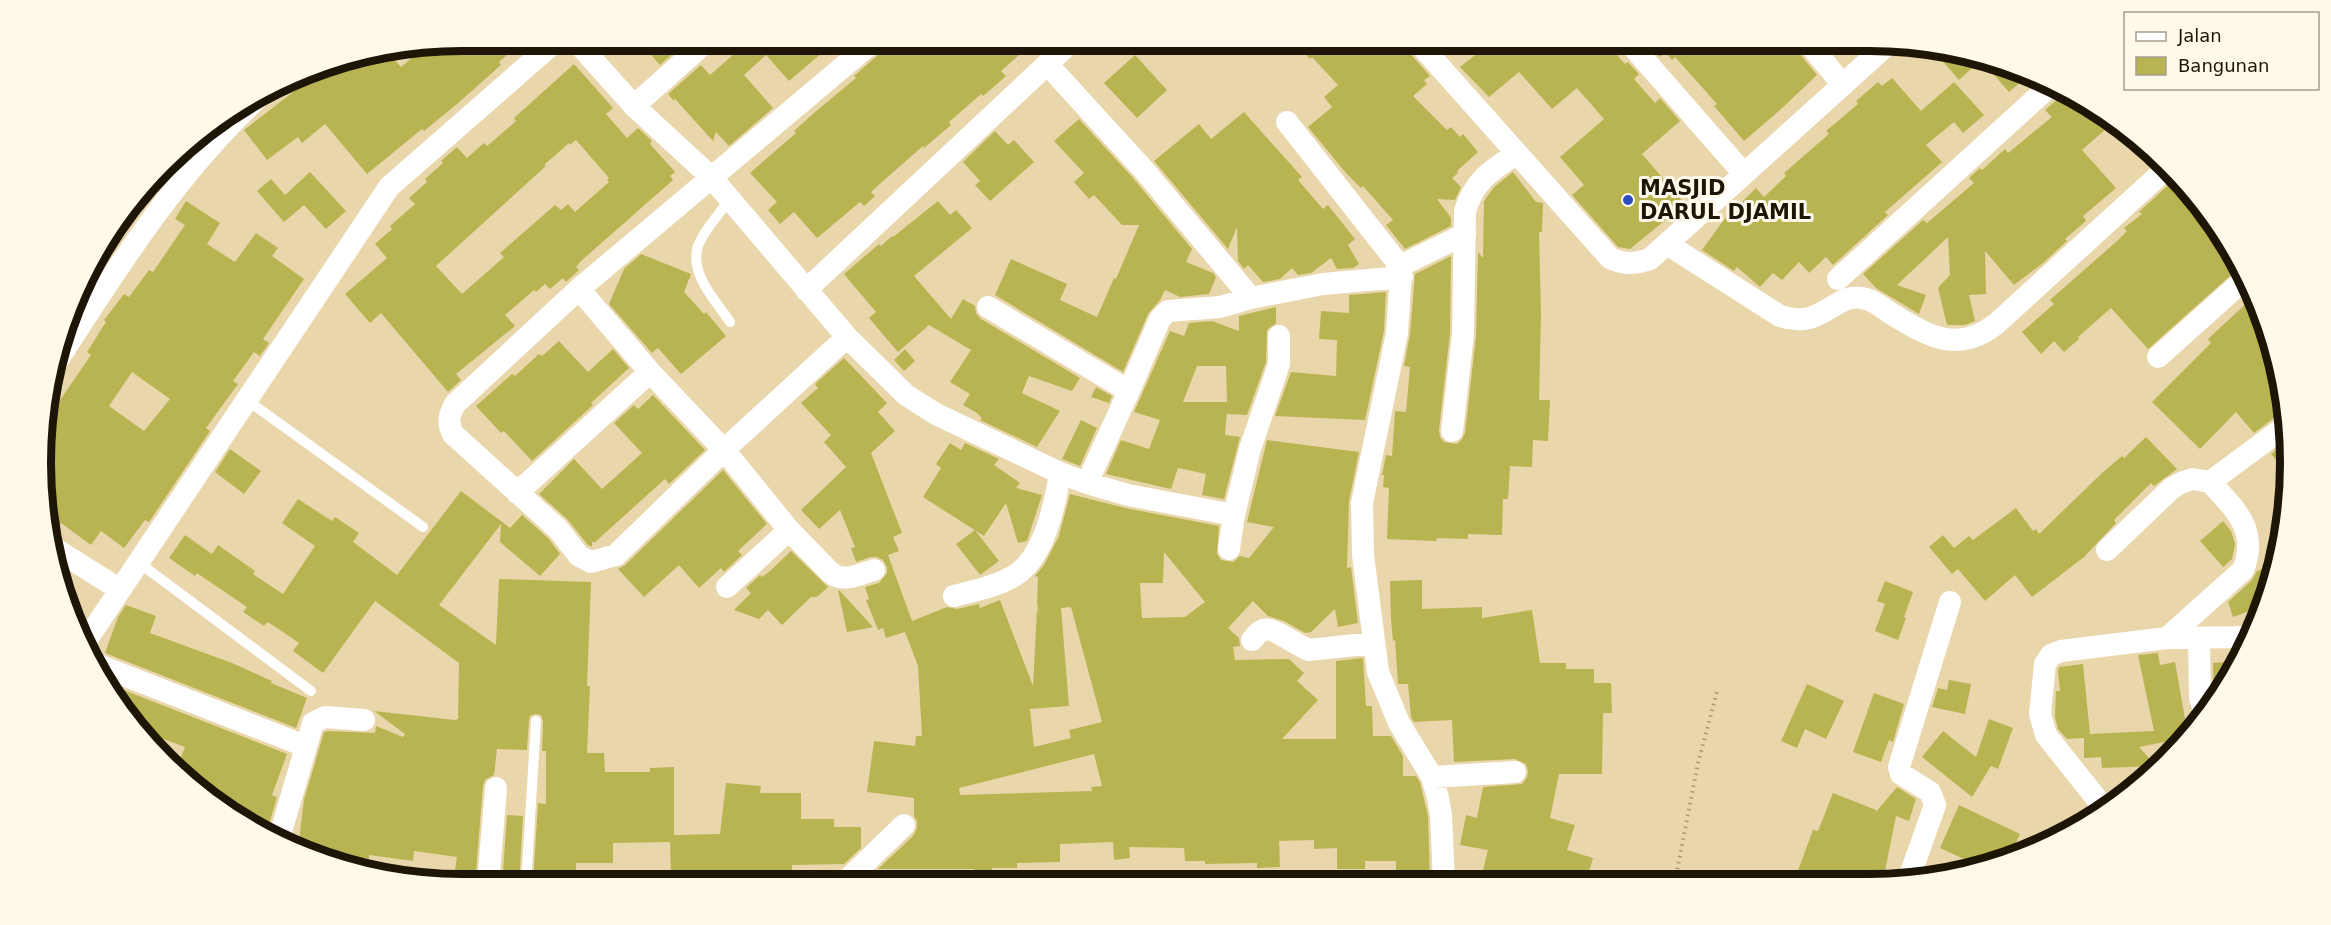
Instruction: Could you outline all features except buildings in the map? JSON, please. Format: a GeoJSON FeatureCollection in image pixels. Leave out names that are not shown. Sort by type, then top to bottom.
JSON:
{"type":"FeatureCollection","features":[{"type":"Feature","properties":{"kind":"street"},"geometry":{"type":"LineString","coordinates":[[89,636],[389,187],[545,51]]}},
{"type":"Feature","properties":{"kind":"street"},"geometry":{"type":"LineString","coordinates":[[586,51],[634,106],[711,177],[847,337],[891,382],[920,405],[1060,473],[1088,483],[1128,495],[1234,515]]}},
{"type":"Feature","properties":{"kind":"street"},"geometry":{"type":"LineString","coordinates":[[634,106],[696,51]]}},
{"type":"Feature","properties":{"kind":"street"},"geometry":{"type":"LineString","coordinates":[[847,337],[724,450],[616,555],[602,560],[591,562],[579,556],[558,529],[453,434],[449,425],[449,415],[455,404],[579,289],[862,51]]}},
{"type":"Feature","properties":{"kind":"street"},"geometry":{"type":"LineString","coordinates":[[806,290],[1062,51]]}},
{"type":"Feature","properties":{"kind":"street"},"geometry":{"type":"LineString","coordinates":[[1426,51],[1610,258],[1620,263],[1635,264],[1650,259],[1880,51]]}},
{"type":"Feature","properties":{"kind":"street"},"geometry":{"type":"LineString","coordinates":[[1638,51],[1744,174]]}},
{"type":"Feature","properties":{"kind":"street"},"geometry":{"type":"LineString","coordinates":[[1815,51],[1843,85]]}},
{"type":"Feature","properties":{"kind":"street"},"geometry":{"type":"LineString","coordinates":[[1048,65],[1143,169],[1251,298]]}},
{"type":"Feature","properties":{"kind":"street"},"geometry":{"type":"LineString","coordinates":[[1838,279],[2046,91]]}},
{"type":"Feature","properties":{"kind":"street"},"geometry":{"type":"LineString","coordinates":[[77,318],[182,181],[236,119]]}},
{"type":"Feature","properties":{"kind":"street"},"geometry":{"type":"LineString","coordinates":[[1287,122],[1401,271],[1396,333],[1362,502],[1364,555],[1378,672],[1399,723],[1432,777],[1441,815],[1444,874]]}},
{"type":"Feature","properties":{"kind":"street"},"geometry":{"type":"LineString","coordinates":[[1452,431],[1463,334],[1465,211],[1478,183],[1516,154]]}},
{"type":"Feature","properties":{"kind":"street"},"geometry":{"type":"LineString","coordinates":[[1667,244],[1780,316],[1792,321],[1818,316],[1843,300],[1856,297],[1868,299],[1926,335],[1953,340],[1970,338],[1996,324],[2161,174]]}},
{"type":"Feature","properties":{"kind":"street"},"geometry":{"type":"LineString","coordinates":[[1088,483],[1164,313],[1176,309],[1220,307],[1251,298],[1401,271],[1465,234]]}},
{"type":"Feature","properties":{"kind":"street"},"geometry":{"type":"LineString","coordinates":[[2158,357],[2240,284]]}},
{"type":"Feature","properties":{"kind":"street"},"geometry":{"type":"LineString","coordinates":[[579,289],[651,372],[724,450],[789,530],[835,576],[849,578],[874,570]]}},
{"type":"Feature","properties":{"kind":"street"},"geometry":{"type":"LineString","coordinates":[[988,307],[1129,391]]}},
{"type":"Feature","properties":{"kind":"street"},"geometry":{"type":"LineString","coordinates":[[1229,549],[1234,515],[1250,449],[1279,363],[1279,336]]}},
{"type":"Feature","properties":{"kind":"street"},"geometry":{"type":"LineString","coordinates":[[517,493],[651,372]]}},
{"type":"Feature","properties":{"kind":"street"},"geometry":{"type":"LineString","coordinates":[[2210,482],[2279,432]]}},
{"type":"Feature","properties":{"kind":"street"},"geometry":{"type":"LineString","coordinates":[[954,596],[1002,582],[1019,573],[1026,566],[1052,518],[1060,473]]}},
{"type":"Feature","properties":{"kind":"street"},"geometry":{"type":"LineString","coordinates":[[2107,550],[2181,483],[2192,479],[2210,482],[2240,515],[2247,533],[2247,560],[2243,570],[2167,638]]}},
{"type":"Feature","properties":{"kind":"street"},"geometry":{"type":"LineString","coordinates":[[727,587],[789,530]]}},
{"type":"Feature","properties":{"kind":"street"},"geometry":{"type":"LineString","coordinates":[[61,553],[119,589]]}},
{"type":"Feature","properties":{"kind":"street"},"geometry":{"type":"LineString","coordinates":[[1911,871],[1935,805],[1930,792],[1901,774],[1899,767],[1950,602]]}},
{"type":"Feature","properties":{"kind":"street"},"geometry":{"type":"LineString","coordinates":[[1252,640],[1262,630],[1268,629],[1279,633],[1299,647],[1309,650],[1374,642]]}},
{"type":"Feature","properties":{"kind":"street"},"geometry":{"type":"LineString","coordinates":[[2100,803],[2046,735],[2040,714],[2045,664],[2051,655],[2061,651],[2167,638],[2241,637]]}},
{"type":"Feature","properties":{"kind":"street"},"geometry":{"type":"LineString","coordinates":[[2199,638],[2202,704]]}},
{"type":"Feature","properties":{"kind":"street"},"geometry":{"type":"LineString","coordinates":[[106,668],[305,746]]}},
{"type":"Feature","properties":{"kind":"street"},"geometry":{"type":"LineString","coordinates":[[281,832],[311,727],[321,718],[364,720]]}},
{"type":"Feature","properties":{"kind":"street"},"geometry":{"type":"LineString","coordinates":[[1432,777],[1515,772]]}},
{"type":"Feature","properties":{"kind":"street"},"geometry":{"type":"LineString","coordinates":[[489,874],[496,788]]}},
{"type":"Feature","properties":{"kind":"street"},"geometry":{"type":"LineString","coordinates":[[853,874],[904,825]]}},
{"type":"Feature","properties":{"kind":"lane"},"geometry":{"type":"LineString","coordinates":[[730,199],[699,244],[697,264],[699,276],[730,322]]}},
{"type":"Feature","properties":{"kind":"lane"},"geometry":{"type":"LineString","coordinates":[[247,400],[423,527]]}},
{"type":"Feature","properties":{"kind":"lane"},"geometry":{"type":"LineString","coordinates":[[138,562],[311,691]]}},
{"type":"Feature","properties":{"kind":"lane"},"geometry":{"type":"LineString","coordinates":[[527,874],[536,721]]}},
{"type":"Feature","properties":{"kind":"path"},"geometry":{"type":"LineString","coordinates":[[1676,874],[1698,763],[1718,688]]}},
{"type":"Feature","properties":{"kind":"place","name":"MASJID DARUL DJAMIL"},"geometry":{"type":"Point","coordinates":[1628,200]}}]}
